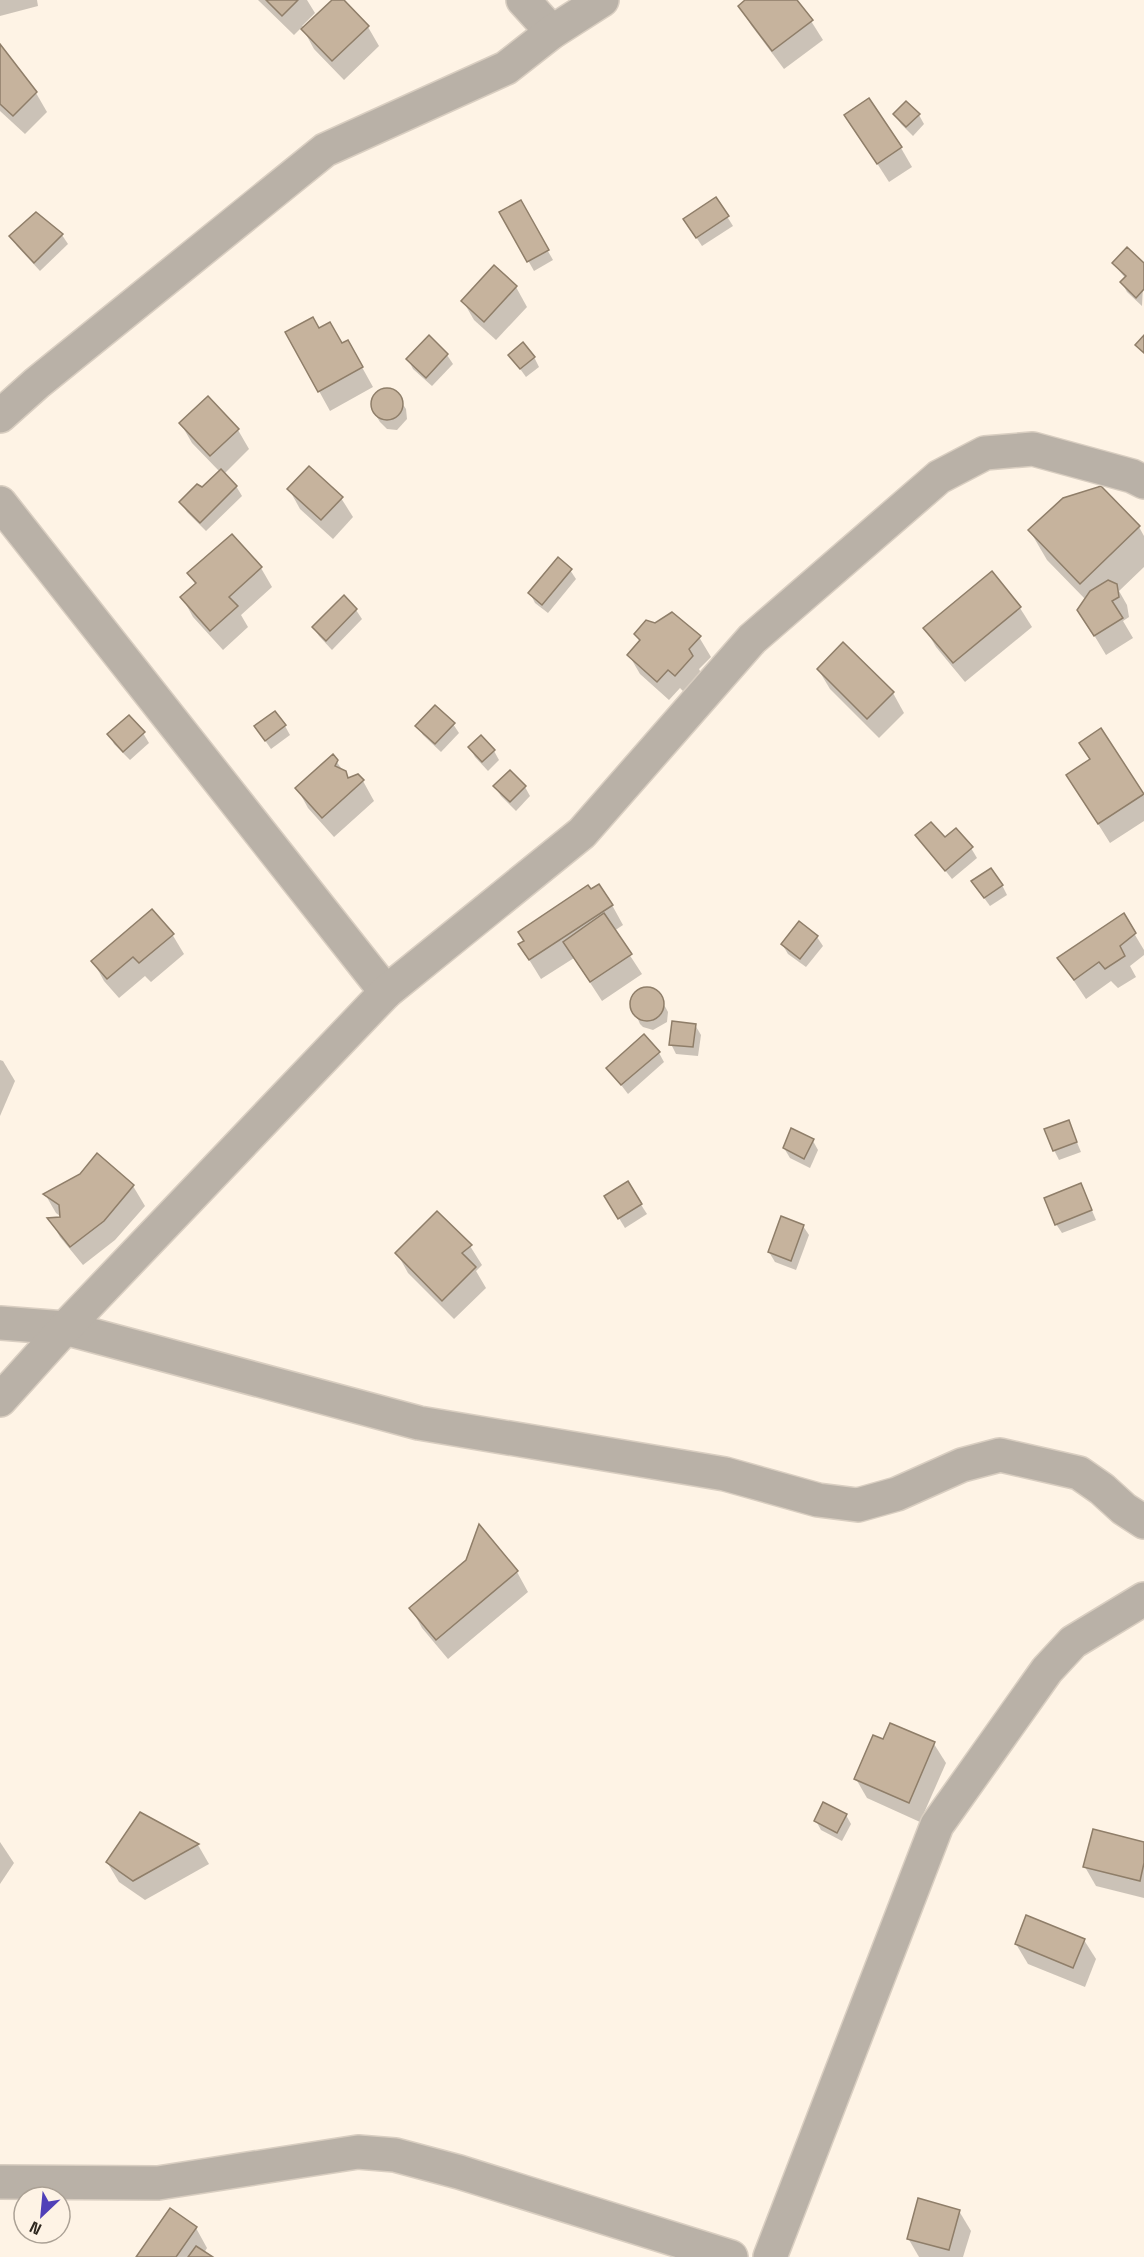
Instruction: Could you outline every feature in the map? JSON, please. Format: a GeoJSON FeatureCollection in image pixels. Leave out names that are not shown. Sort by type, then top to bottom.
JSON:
{"type":"FeatureCollection","features":[{"type":"Feature","properties":{"kind":"street"},"geometry":{"type":"LineString","coordinates":[[522,0],[552,32]]}},
{"type":"Feature","properties":{"kind":"street"},"geometry":{"type":"LineString","coordinates":[[0,416],[37,383],[325,150],[506,68],[552,32],[602,0]]}},
{"type":"Feature","properties":{"kind":"street"},"geometry":{"type":"LineString","coordinates":[[0,1400],[65,1328],[386,992],[582,833],[752,639],[939,477],[985,453],[1033,449],[1132,476],[1144,482]]}},
{"type":"Feature","properties":{"kind":"street"},"geometry":{"type":"LineString","coordinates":[[0,502],[386,992]]}},
{"type":"Feature","properties":{"kind":"street"},"geometry":{"type":"LineString","coordinates":[[0,1323],[65,1328],[419,1423],[725,1474],[818,1500],[858,1505],[897,1494],[962,1466],[1000,1455],[1079,1473],[1144,1522]]}},
{"type":"Feature","properties":{"kind":"street"},"geometry":{"type":"LineString","coordinates":[[770,2257],[938,1826],[1047,1670],[1073,1642],[1144,1599]]}},
{"type":"Feature","properties":{"kind":"street"},"geometry":{"type":"LineString","coordinates":[[0,2182],[158,2183],[358,2152],[395,2155],[731,2257]]}},
{"type":"Feature","properties":{"kind":"building"},"geometry":{"type":"Polygon","coordinates":[[[266,0],[298,0],[282,16],[266,0]]]}},
{"type":"Feature","properties":{"kind":"building"},"geometry":{"type":"Polygon","coordinates":[[[332,0],[344,0],[369,26],[332,61],[301,29],[332,0]]]}},
{"type":"Feature","properties":{"kind":"building"},"geometry":{"type":"Polygon","coordinates":[[[745,0],[797,0],[813,20],[772,51],[738,6],[745,0]]]}},
{"type":"Feature","properties":{"kind":"building"},"geometry":{"type":"Polygon","coordinates":[[[0,44],[37,92],[13,116],[0,104],[0,44]]]}},
{"type":"Feature","properties":{"kind":"building"},"geometry":{"type":"Polygon","coordinates":[[[869,98],[902,147],[877,164],[844,115],[869,98]]]}},
{"type":"Feature","properties":{"kind":"building"},"geometry":{"type":"Polygon","coordinates":[[[906,101],[920,114],[906,127],[893,114],[906,101]]]}},
{"type":"Feature","properties":{"kind":"building"},"geometry":{"type":"Polygon","coordinates":[[[716,197],[729,216],[696,238],[683,219],[716,197]]]}},
{"type":"Feature","properties":{"kind":"building"},"geometry":{"type":"Polygon","coordinates":[[[521,200],[549,250],[527,262],[499,212],[521,200]]]}},
{"type":"Feature","properties":{"kind":"building"},"geometry":{"type":"Polygon","coordinates":[[[36,212],[63,234],[34,263],[9,236],[36,212]]]}},
{"type":"Feature","properties":{"kind":"building"},"geometry":{"type":"Polygon","coordinates":[[[1127,247],[1144,263],[1144,289],[1136,298],[1120,282],[1126,276],[1112,263],[1127,247]]]}},
{"type":"Feature","properties":{"kind":"building"},"geometry":{"type":"Polygon","coordinates":[[[494,265],[517,286],[484,322],[461,301],[494,265]]]}},
{"type":"Feature","properties":{"kind":"building"},"geometry":{"type":"Polygon","coordinates":[[[313,317],[319,328],[330,322],[342,343],[348,340],[363,367],[318,392],[285,332],[313,317]]]}},
{"type":"Feature","properties":{"kind":"building"},"geometry":{"type":"Polygon","coordinates":[[[429,335],[448,354],[426,378],[406,359],[429,335]]]}},
{"type":"Feature","properties":{"kind":"building"},"geometry":{"type":"Polygon","coordinates":[[[1144,335],[1144,353],[1135,345],[1144,335]]]}},
{"type":"Feature","properties":{"kind":"building"},"geometry":{"type":"Polygon","coordinates":[[[523,342],[535,357],[520,369],[508,355],[523,342]]]}},
{"type":"Feature","properties":{"kind":"building"},"geometry":{"type":"Polygon","coordinates":[[[387,388],[399,392],[403,404],[399,416],[387,420],[375,416],[371,404],[375,392],[387,388]]]}},
{"type":"Feature","properties":{"kind":"building"},"geometry":{"type":"Polygon","coordinates":[[[208,396],[239,429],[210,456],[179,423],[208,396]]]}},
{"type":"Feature","properties":{"kind":"building"},"geometry":{"type":"Polygon","coordinates":[[[309,466],[343,497],[321,520],[287,489],[309,466]]]}},
{"type":"Feature","properties":{"kind":"building"},"geometry":{"type":"Polygon","coordinates":[[[221,469],[237,486],[200,523],[179,502],[197,484],[202,487],[221,469]]]}},
{"type":"Feature","properties":{"kind":"building"},"geometry":{"type":"Polygon","coordinates":[[[1101,486],[1140,526],[1080,584],[1028,530],[1063,498],[1101,486]]]}},
{"type":"Feature","properties":{"kind":"building"},"geometry":{"type":"Polygon","coordinates":[[[232,534],[262,567],[229,597],[238,606],[210,631],[180,597],[196,583],[187,573],[232,534]]]}},
{"type":"Feature","properties":{"kind":"building"},"geometry":{"type":"Polygon","coordinates":[[[558,557],[572,569],[542,605],[528,593],[558,557]]]}},
{"type":"Feature","properties":{"kind":"building"},"geometry":{"type":"Polygon","coordinates":[[[992,571],[1021,607],[953,663],[923,628],[992,571]]]}},
{"type":"Feature","properties":{"kind":"building"},"geometry":{"type":"Polygon","coordinates":[[[1108,580],[1117,584],[1119,597],[1112,601],[1123,618],[1094,636],[1077,610],[1090,591],[1108,580]]]}},
{"type":"Feature","properties":{"kind":"building"},"geometry":{"type":"Polygon","coordinates":[[[344,595],[357,609],[326,641],[312,627],[344,595]]]}},
{"type":"Feature","properties":{"kind":"building"},"geometry":{"type":"Polygon","coordinates":[[[672,612],[701,636],[689,649],[693,656],[675,676],[668,670],[657,682],[627,655],[640,640],[634,634],[646,620],[655,623],[672,612]]]}},
{"type":"Feature","properties":{"kind":"building"},"geometry":{"type":"Polygon","coordinates":[[[843,642],[894,692],[867,719],[817,669],[843,642]]]}},
{"type":"Feature","properties":{"kind":"building"},"geometry":{"type":"Polygon","coordinates":[[[435,705],[455,723],[435,744],[415,726],[435,705]]]}},
{"type":"Feature","properties":{"kind":"building"},"geometry":{"type":"Polygon","coordinates":[[[275,711],[286,725],[265,741],[254,726],[275,711]]]}},
{"type":"Feature","properties":{"kind":"building"},"geometry":{"type":"Polygon","coordinates":[[[129,715],[145,732],[123,752],[107,734],[129,715]]]}},
{"type":"Feature","properties":{"kind":"building"},"geometry":{"type":"Polygon","coordinates":[[[1101,728],[1144,794],[1098,824],[1066,775],[1090,759],[1079,743],[1101,728]]]}},
{"type":"Feature","properties":{"kind":"building"},"geometry":{"type":"Polygon","coordinates":[[[481,735],[495,750],[482,762],[468,747],[481,735]]]}},
{"type":"Feature","properties":{"kind":"building"},"geometry":{"type":"Polygon","coordinates":[[[333,754],[338,760],[335,766],[346,771],[348,778],[358,774],[364,780],[322,818],[295,788],[333,754]]]}},
{"type":"Feature","properties":{"kind":"building"},"geometry":{"type":"Polygon","coordinates":[[[510,770],[526,786],[510,802],[493,786],[510,770]]]}},
{"type":"Feature","properties":{"kind":"building"},"geometry":{"type":"Polygon","coordinates":[[[931,822],[945,837],[956,828],[973,847],[945,871],[915,835],[931,822]]]}},
{"type":"Feature","properties":{"kind":"building"},"geometry":{"type":"Polygon","coordinates":[[[991,868],[1003,885],[984,898],[971,881],[991,868]]]}},
{"type":"Feature","properties":{"kind":"building"},"geometry":{"type":"Polygon","coordinates":[[[599,884],[613,905],[529,960],[518,944],[524,941],[518,932],[588,885],[591,889],[599,884]]]}},
{"type":"Feature","properties":{"kind":"building"},"geometry":{"type":"Polygon","coordinates":[[[152,909],[174,934],[139,963],[133,957],[107,979],[91,961],[152,909]]]}},
{"type":"Feature","properties":{"kind":"building"},"geometry":{"type":"Polygon","coordinates":[[[604,913],[632,954],[590,982],[563,942],[604,913]]]}},
{"type":"Feature","properties":{"kind":"building"},"geometry":{"type":"Polygon","coordinates":[[[1124,913],[1136,933],[1120,946],[1125,956],[1105,969],[1099,962],[1074,980],[1057,958],[1124,913]]]}},
{"type":"Feature","properties":{"kind":"building"},"geometry":{"type":"Polygon","coordinates":[[[799,921],[818,936],[800,959],[781,944],[799,921]]]}},
{"type":"Feature","properties":{"kind":"building"},"geometry":{"type":"Polygon","coordinates":[[[647,987],[659,992],[664,1004],[659,1016],[647,1021],[635,1016],[630,1004],[635,992],[647,987]]]}},
{"type":"Feature","properties":{"kind":"building"},"geometry":{"type":"Polygon","coordinates":[[[672,1021],[696,1024],[693,1047],[669,1045],[672,1021]]]}},
{"type":"Feature","properties":{"kind":"building"},"geometry":{"type":"Polygon","coordinates":[[[644,1034],[660,1052],[621,1085],[606,1068],[644,1034]]]}},
{"type":"Feature","properties":{"kind":"building"},"geometry":{"type":"Polygon","coordinates":[[[1069,1120],[1077,1142],[1053,1151],[1044,1129],[1069,1120]]]}},
{"type":"Feature","properties":{"kind":"building"},"geometry":{"type":"Polygon","coordinates":[[[791,1128],[814,1139],[804,1159],[783,1148],[791,1128]]]}},
{"type":"Feature","properties":{"kind":"building"},"geometry":{"type":"Polygon","coordinates":[[[97,1153],[134,1185],[104,1221],[70,1247],[47,1218],[60,1217],[59,1205],[43,1194],[80,1174],[97,1153]]]}},
{"type":"Feature","properties":{"kind":"building"},"geometry":{"type":"Polygon","coordinates":[[[628,1181],[642,1204],[618,1219],[604,1196],[628,1181]]]}},
{"type":"Feature","properties":{"kind":"building"},"geometry":{"type":"Polygon","coordinates":[[[1081,1183],[1092,1210],[1055,1225],[1044,1198],[1081,1183]]]}},
{"type":"Feature","properties":{"kind":"building"},"geometry":{"type":"Polygon","coordinates":[[[437,1211],[472,1245],[462,1253],[476,1267],[442,1301],[395,1253],[437,1211]]]}},
{"type":"Feature","properties":{"kind":"building"},"geometry":{"type":"Polygon","coordinates":[[[781,1216],[804,1225],[791,1261],[768,1252],[781,1216]]]}},
{"type":"Feature","properties":{"kind":"building"},"geometry":{"type":"Polygon","coordinates":[[[479,1524],[518,1571],[436,1640],[409,1608],[466,1560],[479,1524]]]}},
{"type":"Feature","properties":{"kind":"building"},"geometry":{"type":"Polygon","coordinates":[[[890,1723],[935,1742],[909,1803],[854,1779],[873,1735],[883,1739],[890,1723]]]}},
{"type":"Feature","properties":{"kind":"building"},"geometry":{"type":"Polygon","coordinates":[[[823,1802],[847,1814],[837,1833],[814,1821],[823,1802]]]}},
{"type":"Feature","properties":{"kind":"building"},"geometry":{"type":"Polygon","coordinates":[[[140,1812],[199,1844],[133,1881],[106,1862],[140,1812]]]}},
{"type":"Feature","properties":{"kind":"building"},"geometry":{"type":"Polygon","coordinates":[[[1093,1829],[1144,1842],[1144,1863],[1140,1881],[1083,1867],[1093,1829]]]}},
{"type":"Feature","properties":{"kind":"building"},"geometry":{"type":"Polygon","coordinates":[[[1026,1915],[1085,1939],[1073,1968],[1015,1944],[1026,1915]]]}},
{"type":"Feature","properties":{"kind":"building"},"geometry":{"type":"Polygon","coordinates":[[[918,2198],[960,2210],[949,2250],[907,2239],[918,2198]]]}},
{"type":"Feature","properties":{"kind":"building"},"geometry":{"type":"Polygon","coordinates":[[[170,2208],[197,2227],[176,2257],[136,2257],[170,2208]]]}},
{"type":"Feature","properties":{"kind":"building"},"geometry":{"type":"Polygon","coordinates":[[[196,2246],[213,2257],[188,2257],[196,2246]]]}}]}
